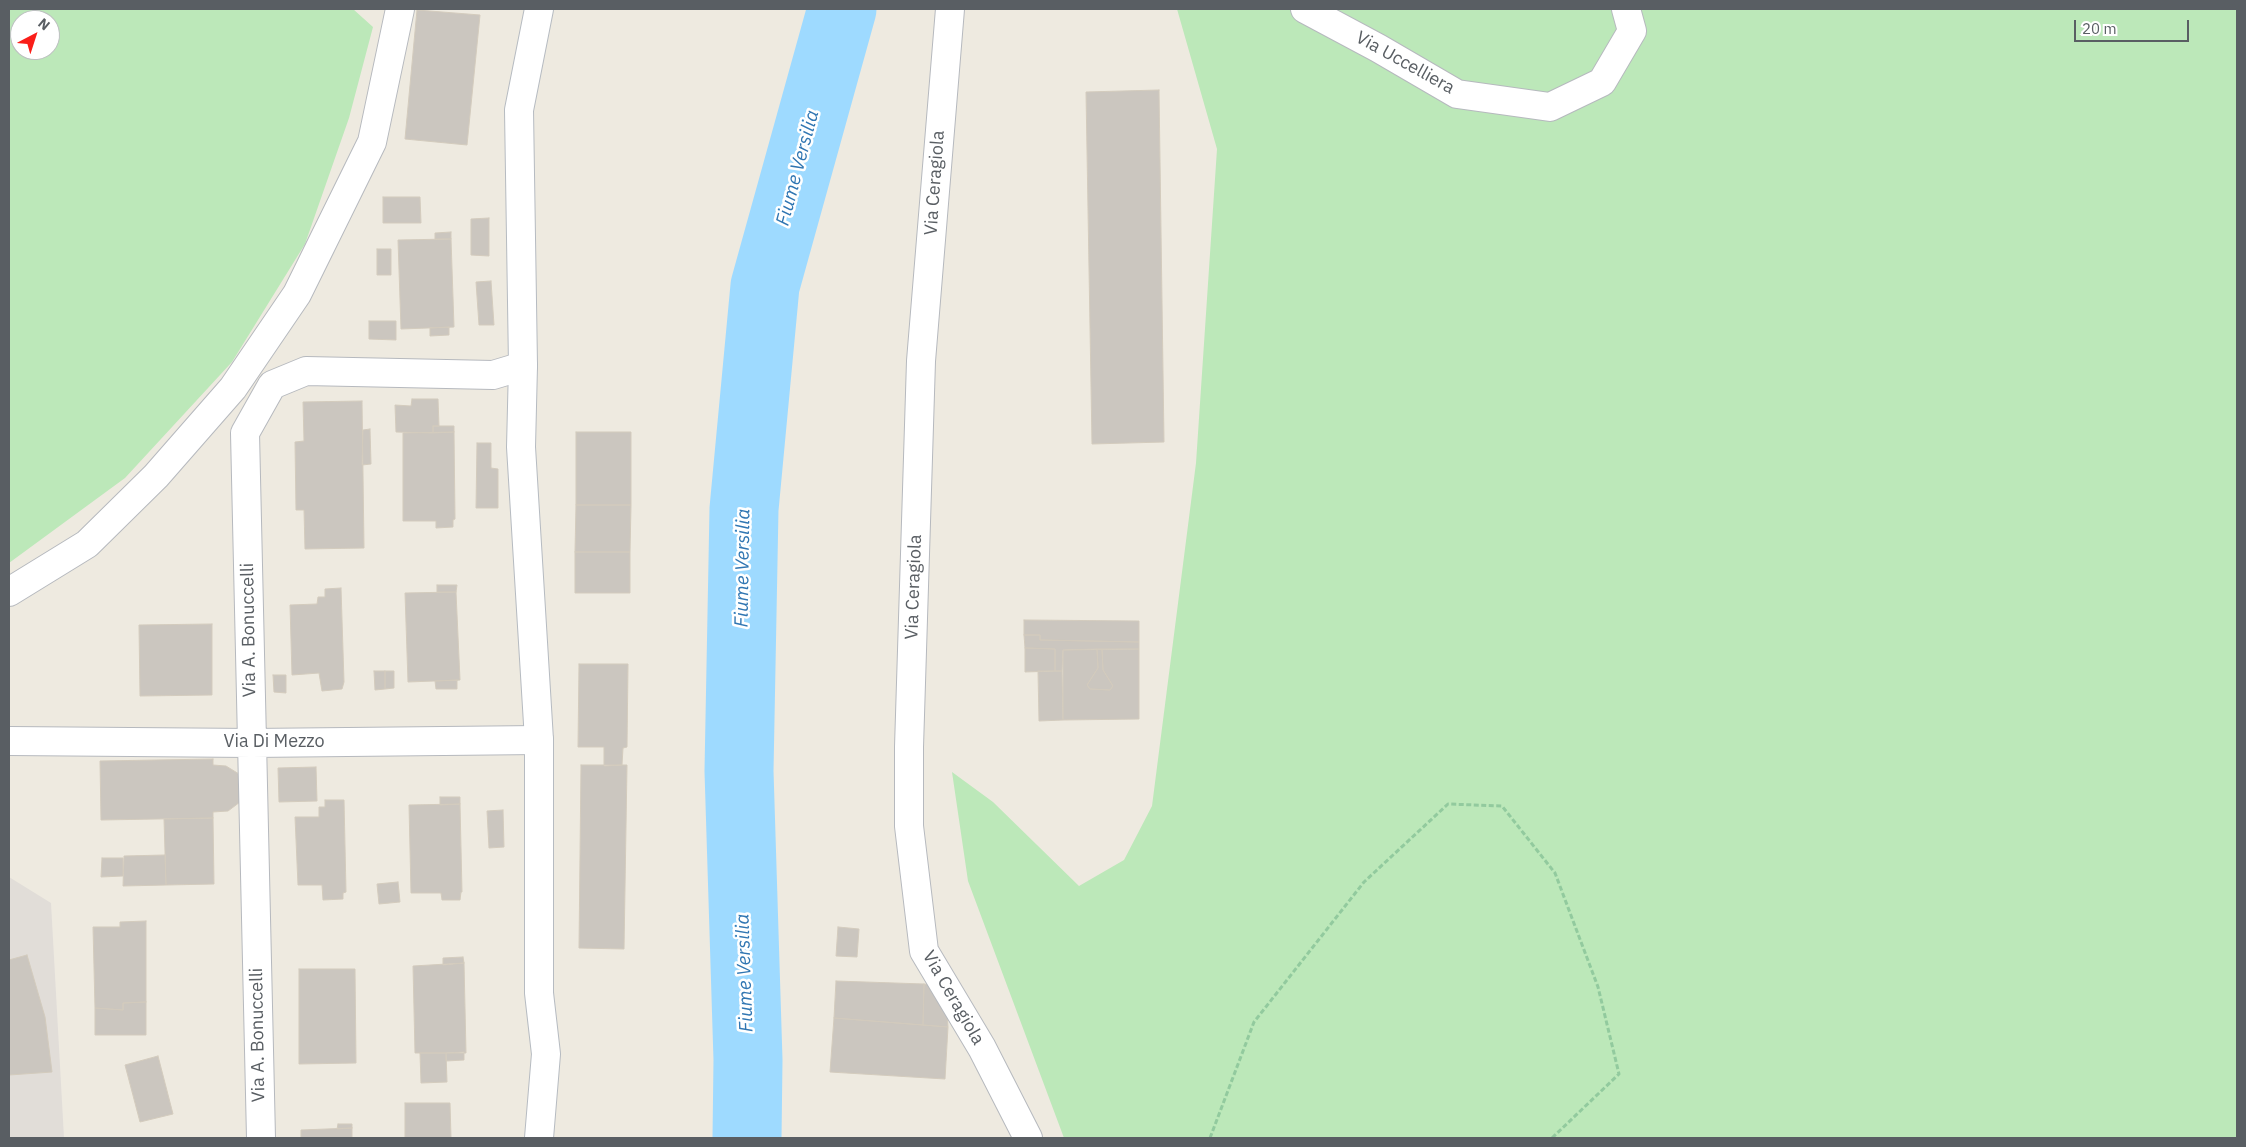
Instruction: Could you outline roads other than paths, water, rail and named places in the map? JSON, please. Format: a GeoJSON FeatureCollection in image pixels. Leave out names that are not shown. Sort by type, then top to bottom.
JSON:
{"type":"FeatureCollection","features":[{"type":"Feature","properties":{"kind":"street"},"geometry":{"type":"LineString","coordinates":[[9,592],[87,544],[156,476],[233,388],[297,294],[372,142],[400,9]]}},
{"type":"Feature","properties":{"kind":"street"},"geometry":{"type":"LineString","coordinates":[[538,1138],[546,1054],[539,994],[539,740],[521,446],[523,366],[519,110],[540,9]]}},
{"type":"Feature","properties":{"kind":"street","name":"Via Ceragiola"},"geometry":{"type":"LineString","coordinates":[[950,9],[922,361],[909,738],[909,826],[924,951],[982,1048],[1028,1138]]}},
{"type":"Feature","properties":{"kind":"street","name":"Via Uccelliera"},"geometry":{"type":"LineString","coordinates":[[1305,9],[1378,48],[1457,94],[1550,107],[1602,82],[1632,31],[1626,9]]}},
{"type":"Feature","properties":{"kind":"street","name":"Via A. Bonuccelli"},"geometry":{"type":"LineString","coordinates":[[261,1138],[245,433],[272,385],[306,371],[493,375],[523,366]]}},
{"type":"Feature","properties":{"kind":"street","name":"Via Di Mezzo"},"geometry":{"type":"LineString","coordinates":[[9,741],[252,743],[539,740]]}},
{"type":"Feature","properties":{"kind":"waterway","name":"Fiume Versilia"},"geometry":{"type":"LineString","coordinates":[[747,1138],[748,1060],[739,771],[744,509],[765,286],[842,9]]}}]}
